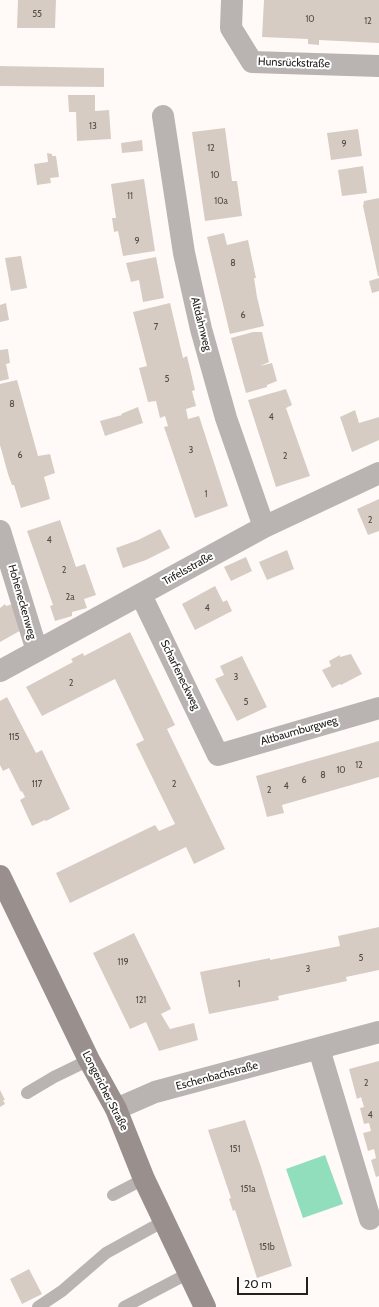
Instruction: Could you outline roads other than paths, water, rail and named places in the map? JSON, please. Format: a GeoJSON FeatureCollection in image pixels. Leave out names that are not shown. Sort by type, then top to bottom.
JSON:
{"type":"FeatureCollection","features":[{"type":"Feature","properties":{"kind":"street","name":"Hunsrückstraße"},"geometry":{"type":"LineString","coordinates":[[232,0],[231,28],[252,62],[379,66]]}},
{"type":"Feature","properties":{"kind":"street","name":"Altdahnweg"},"geometry":{"type":"LineString","coordinates":[[163,116],[184,252],[201,329],[226,418],[264,527]]}},
{"type":"Feature","properties":{"kind":"street","name":"Trifelsstraße"},"geometry":{"type":"LineString","coordinates":[[0,671],[264,527],[379,473]]}},
{"type":"Feature","properties":{"kind":"street","name":"Hoheneckenweg"},"geometry":{"type":"LineString","coordinates":[[0,530],[37,651]]}},
{"type":"Feature","properties":{"kind":"street","name":"Scharfeneckweg"},"geometry":{"type":"LineString","coordinates":[[141,595],[218,755]]}},
{"type":"Feature","properties":{"kind":"street","name":"Altbaumburgweg"},"geometry":{"type":"LineString","coordinates":[[218,755],[379,708]]}},
{"type":"Feature","properties":{"kind":"street","name":"Longericher Straße"},"geometry":{"type":"LineString","coordinates":[[3,889],[89,1060],[116,1108],[144,1179],[205,1307]]}},
{"type":"Feature","properties":{"kind":"street","name":"Eschenbachstraße"},"geometry":{"type":"LineString","coordinates":[[116,1108],[154,1092],[379,1032]]}},
{"type":"Feature","properties":{"kind":"street"},"geometry":{"type":"LineString","coordinates":[[319,1049],[370,1219]]}},
{"type":"Feature","properties":{"kind":"lane"},"geometry":{"type":"LineString","coordinates":[[27,1093],[54,1077],[89,1060]]}},
{"type":"Feature","properties":{"kind":"lane"},"geometry":{"type":"LineString","coordinates":[[113,1195],[144,1179]]}},
{"type":"Feature","properties":{"kind":"lane"},"geometry":{"type":"LineString","coordinates":[[38,1307],[62,1291],[106,1253],[164,1221]]}},
{"type":"Feature","properties":{"kind":"lane"},"geometry":{"type":"LineString","coordinates":[[124,1307],[189,1273]]}}]}
